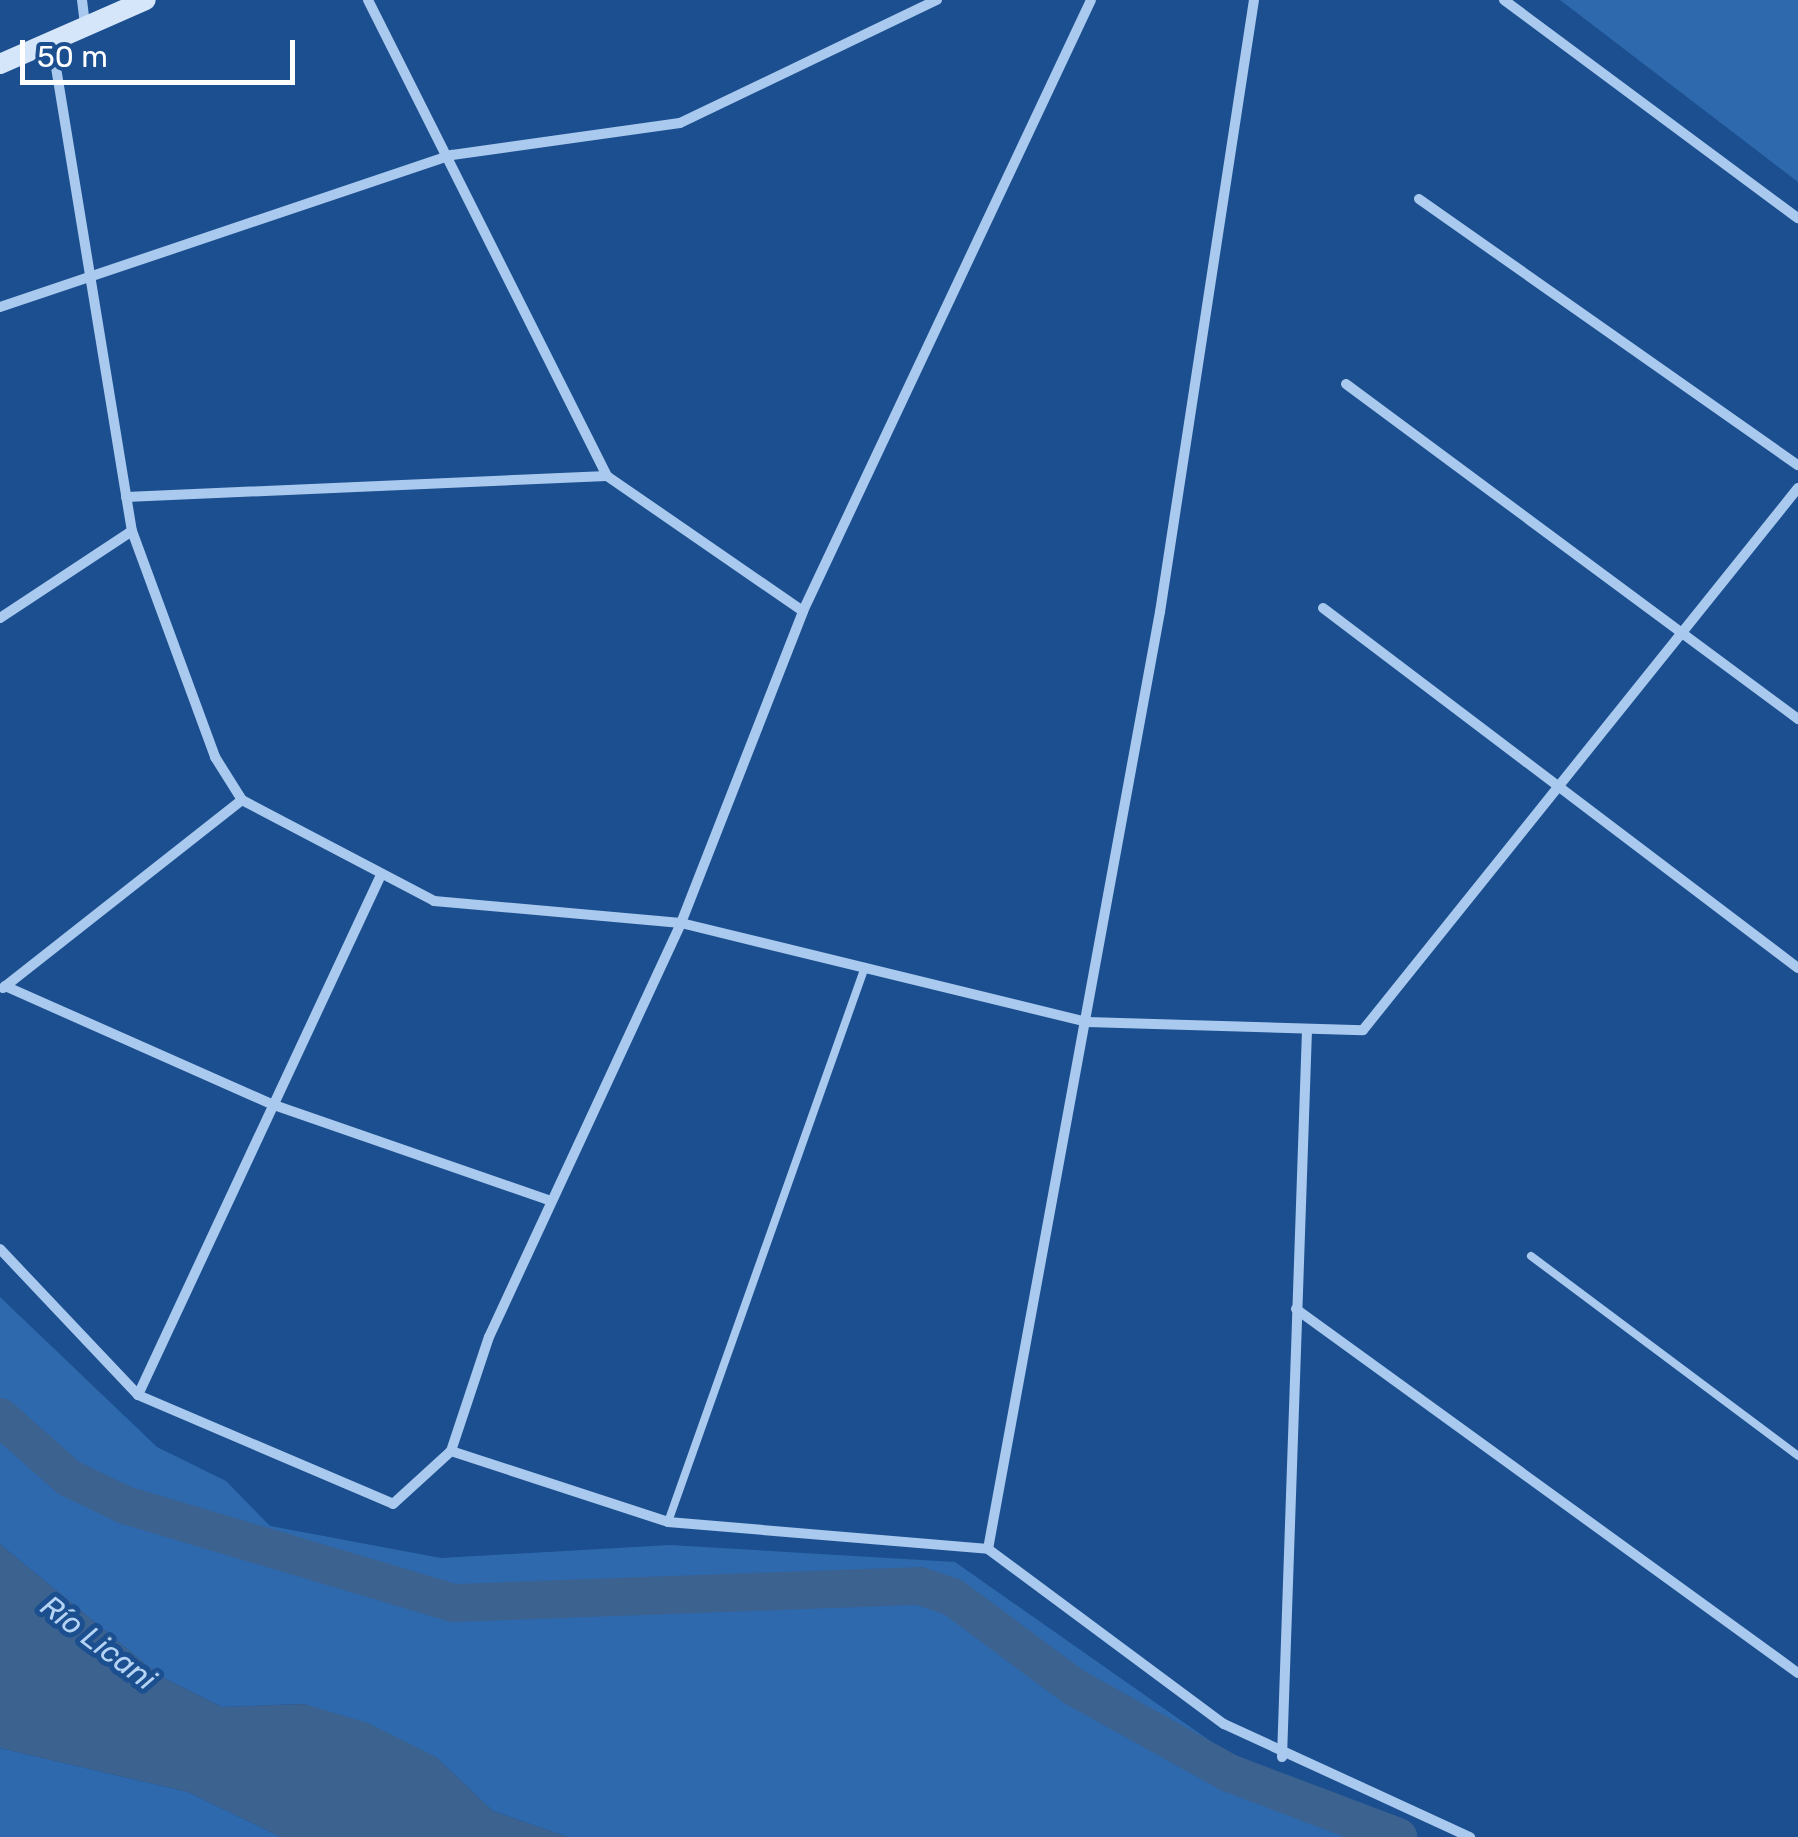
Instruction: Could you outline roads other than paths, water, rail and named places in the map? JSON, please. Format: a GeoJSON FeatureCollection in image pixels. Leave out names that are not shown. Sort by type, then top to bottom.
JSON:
{"type":"FeatureCollection","features":[{"type":"Feature","properties":{"kind":"street"},"geometry":{"type":"LineString","coordinates":[[82,0],[85,26]]}},
{"type":"Feature","properties":{"kind":"street"},"geometry":{"type":"LineString","coordinates":[[0,64],[146,0]]}},
{"type":"Feature","properties":{"kind":"street"},"geometry":{"type":"LineString","coordinates":[[368,0],[452,155],[607,476],[803,612]]}},
{"type":"Feature","properties":{"kind":"street"},"geometry":{"type":"LineString","coordinates":[[0,307],[452,155],[680,123],[937,0]]}},
{"type":"Feature","properties":{"kind":"street"},"geometry":{"type":"LineString","coordinates":[[0,1249],[138,1396],[393,1504],[451,1451],[548,1200],[681,923],[803,612],[1091,0]]}},
{"type":"Feature","properties":{"kind":"street"},"geometry":{"type":"LineString","coordinates":[[988,1549],[1087,1022],[1254,0]]}},
{"type":"Feature","properties":{"kind":"street"},"geometry":{"type":"LineString","coordinates":[[1504,0],[1798,218]]}},
{"type":"Feature","properties":{"kind":"street"},"geometry":{"type":"LineString","coordinates":[[52,42],[84,277],[132,531],[215,757],[242,800],[379,879],[486,910],[681,923],[1087,1022],[1364,1030],[1555,784],[1798,488]]}},
{"type":"Feature","properties":{"kind":"street"},"geometry":{"type":"LineString","coordinates":[[1419,199],[1798,465]]}},
{"type":"Feature","properties":{"kind":"street"},"geometry":{"type":"LineString","coordinates":[[1346,384],[1682,629],[1798,719]]}},
{"type":"Feature","properties":{"kind":"street"},"geometry":{"type":"LineString","coordinates":[[126,496],[607,476]]}},
{"type":"Feature","properties":{"kind":"street"},"geometry":{"type":"LineString","coordinates":[[0,618],[132,531]]}},
{"type":"Feature","properties":{"kind":"street"},"geometry":{"type":"LineString","coordinates":[[1324,608],[1798,968]]}},
{"type":"Feature","properties":{"kind":"street"},"geometry":{"type":"LineString","coordinates":[[242,800],[3,988],[274,1105],[548,1200]]}},
{"type":"Feature","properties":{"kind":"street"},"geometry":{"type":"LineString","coordinates":[[138,1396],[379,879]]}},
{"type":"Feature","properties":{"kind":"street"},"geometry":{"type":"LineString","coordinates":[[1282,1756],[1307,1031]]}},
{"type":"Feature","properties":{"kind":"street"},"geometry":{"type":"LineString","coordinates":[[1296,1309],[1798,1673]]}},
{"type":"Feature","properties":{"kind":"street"},"geometry":{"type":"LineString","coordinates":[[451,1451],[668,1522],[988,1549],[1282,1756],[1470,1837]]}},
{"type":"Feature","properties":{"kind":"lane"},"geometry":{"type":"LineString","coordinates":[[668,1522],[865,967]]}},
{"type":"Feature","properties":{"kind":"lane"},"geometry":{"type":"LineString","coordinates":[[1531,1256],[1798,1456]]}},
{"type":"Feature","properties":{"kind":"water","name":"Río Licani"},"geometry":{"type":"Polygon","coordinates":[[[0,1544],[160,1676],[222,1707],[304,1704],[368,1723],[436,1757],[493,1811],[568,1837],[281,1837],[188,1792],[0,1748],[0,1544]]]}},
{"type":"Feature","properties":{"kind":"waterway"},"geometry":{"type":"LineString","coordinates":[[0,1417],[69,1478],[125,1505],[453,1603],[920,1586],[954,1598],[1074,1687],[1229,1773],[1398,1837]]}}]}
